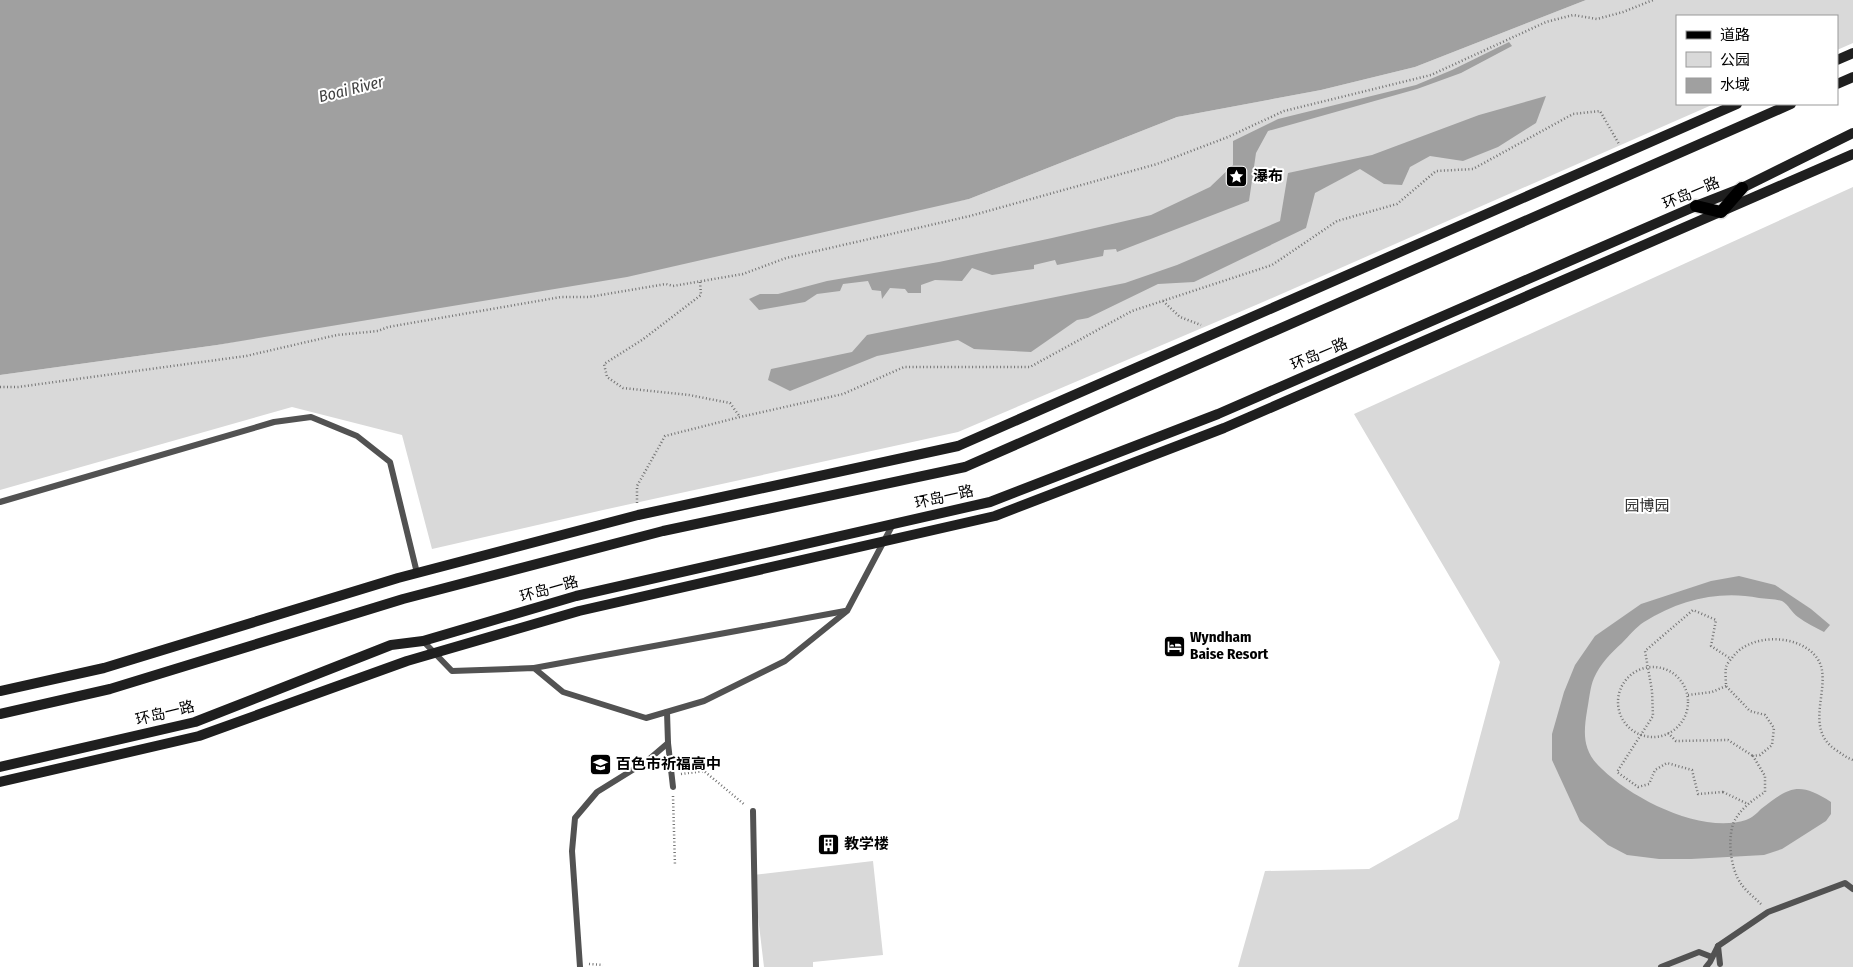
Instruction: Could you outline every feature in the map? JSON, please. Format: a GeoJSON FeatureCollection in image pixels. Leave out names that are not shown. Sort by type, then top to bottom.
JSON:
{"type":"FeatureCollection","features":[{"type":"Feature","properties":{"kind":"main road"},"geometry":{"type":"LineString","coordinates":[[1838,60],[1853,53]]}},
{"type":"Feature","properties":{"kind":"main road"},"geometry":{"type":"LineString","coordinates":[[1838,84],[1853,77]]}},
{"type":"Feature","properties":{"kind":"main road"},"geometry":{"type":"LineString","coordinates":[[0,691],[104,668],[417,573],[638,515],[958,446],[1735,105]]}},
{"type":"Feature","properties":{"kind":"main road","name":"环岛一路"},"geometry":{"type":"LineString","coordinates":[[0,714],[110,689],[404,599],[663,531],[965,467],[1789,105]]}},
{"type":"Feature","properties":{"kind":"main road","name":"环岛一路"},"geometry":{"type":"LineString","coordinates":[[0,767],[195,722],[391,645],[423,641],[576,596],[990,502],[1218,414],[1696,206],[1742,188],[1853,133]]}},
{"type":"Feature","properties":{"kind":"main road"},"geometry":{"type":"LineString","coordinates":[[0,782],[199,736],[407,661],[579,610],[995,516],[1224,428],[1853,154]]}},
{"type":"Feature","properties":{"kind":"main road"},"geometry":{"type":"LineString","coordinates":[[1721,212],[1742,188]]}},
{"type":"Feature","properties":{"kind":"main road"},"geometry":{"type":"LineString","coordinates":[[1696,206],[1721,212]]}},
{"type":"Feature","properties":{"kind":"lane"},"geometry":{"type":"LineString","coordinates":[[0,502],[274,422],[311,417],[357,436],[390,462],[417,573]]}},
{"type":"Feature","properties":{"kind":"lane"},"geometry":{"type":"LineString","coordinates":[[534,668],[562,692],[646,718],[704,700],[785,661],[847,611],[893,524]]}},
{"type":"Feature","properties":{"kind":"lane"},"geometry":{"type":"LineString","coordinates":[[423,641],[452,671],[534,668],[847,611]]}},
{"type":"Feature","properties":{"kind":"lane"},"geometry":{"type":"LineString","coordinates":[[667,712],[673,787]]}},
{"type":"Feature","properties":{"kind":"lane"},"geometry":{"type":"LineString","coordinates":[[580,967],[572,852],[575,818],[597,792],[647,761],[668,743]]}},
{"type":"Feature","properties":{"kind":"lane"},"geometry":{"type":"LineString","coordinates":[[753,811],[756,967]]}},
{"type":"Feature","properties":{"kind":"lane"},"geometry":{"type":"LineString","coordinates":[[1706,967],[1718,946],[1768,912],[1845,883],[1853,889]]}},
{"type":"Feature","properties":{"kind":"lane"},"geometry":{"type":"LineString","coordinates":[[1718,946],[1720,964]]}},
{"type":"Feature","properties":{"kind":"lane"},"geometry":{"type":"LineString","coordinates":[[1661,967],[1699,952],[1712,957]]}},
{"type":"Feature","properties":{"kind":"path"},"geometry":{"type":"LineString","coordinates":[[0,387],[18,387],[246,356],[338,335],[378,331],[388,326],[561,296],[589,297],[666,284],[673,286],[743,274],[786,258],[970,216],[1157,164],[1228,137],[1284,111],[1431,75],[1546,22],[1573,15],[1597,19],[1623,12],[1653,0]]}},
{"type":"Feature","properties":{"kind":"path"},"geometry":{"type":"LineString","coordinates":[[638,515],[637,486],[665,436],[843,394],[904,367],[1030,367],[1132,311],[1272,265],[1337,221],[1398,204],[1436,171],[1473,169],[1573,114],[1600,111],[1624,153]]}},
{"type":"Feature","properties":{"kind":"path"},"geometry":{"type":"LineString","coordinates":[[700,281],[701,295],[642,340],[604,364],[607,377],[623,388],[689,395],[730,403],[740,417]]}},
{"type":"Feature","properties":{"kind":"path"},"geometry":{"type":"LineString","coordinates":[[1163,301],[1180,316],[1205,327],[1213,334]]}},
{"type":"Feature","properties":{"kind":"path"},"geometry":{"type":"LineString","coordinates":[[1731,659],[1710,646],[1716,620],[1693,610],[1645,650],[1652,690],[1652,716],[1617,772],[1638,787],[1649,784],[1655,770],[1667,763],[1692,770],[1698,794],[1724,792],[1748,804]]}},
{"type":"Feature","properties":{"kind":"path"},"geometry":{"type":"LineString","coordinates":[[1753,756],[1760,755],[1772,745],[1774,728],[1765,715],[1750,711],[1726,686],[1726,667],[1744,645],[1761,639],[1783,639],[1808,650],[1817,658],[1823,672],[1819,716],[1822,730],[1827,744],[1853,760]]}},
{"type":"Feature","properties":{"kind":"path"},"geometry":{"type":"LineString","coordinates":[[1656,667],[1667,669],[1677,675],[1684,684],[1688,695],[1688,707],[1678,727],[1668,733],[1657,736],[1645,736],[1634,731],[1626,724],[1618,702],[1625,680],[1633,673],[1644,668],[1656,667]]}},
{"type":"Feature","properties":{"kind":"path"},"geometry":{"type":"LineString","coordinates":[[1688,695],[1712,692],[1726,686]]}},
{"type":"Feature","properties":{"kind":"path"},"geometry":{"type":"LineString","coordinates":[[1668,733],[1676,741],[1728,740],[1753,756],[1765,776],[1765,792],[1748,804],[1735,819],[1730,843],[1733,866],[1741,885],[1760,904]]}},
{"type":"Feature","properties":{"kind":"path"},"geometry":{"type":"LineString","coordinates":[[672,775],[704,771],[753,811]]}},
{"type":"Feature","properties":{"kind":"path"},"geometry":{"type":"LineString","coordinates":[[673,787],[674,866]]}},
{"type":"Feature","properties":{"kind":"green space"},"geometry":{"type":"Polygon","coordinates":[[[1586,0],[1853,0],[1853,43],[1838,50],[1838,15],[1676,15],[1676,105],[1712,105],[1263,302],[958,432],[432,549],[402,435],[292,407],[0,490],[0,375],[217,345],[969,199],[1177,117],[1321,90],[1415,67],[1586,0]]]}},
{"type":"Feature","properties":{"kind":"green space","name":"园博园"},"geometry":{"type":"Polygon","coordinates":[[[1853,187],[1853,967],[1238,967],[1265,871],[1369,869],[1458,819],[1500,662],[1354,414],[1853,187]]]}},
{"type":"Feature","properties":{"kind":"green space"},"geometry":{"type":"Polygon","coordinates":[[[873,861],[883,955],[813,962],[813,967],[764,967],[753,875],[873,861]]]}},
{"type":"Feature","properties":{"kind":"water","name":"Boai River"},"geometry":{"type":"Polygon","coordinates":[[[0,0],[1586,0],[1415,67],[1321,90],[1177,117],[969,199],[627,277],[217,345],[0,375],[0,0]]]}},
{"type":"Feature","properties":{"kind":"water","name":"瀑布"},"geometry":{"type":"Polygon","coordinates":[[[1509,42],[1512,46],[1461,73],[1417,89],[1268,131],[1256,153],[1249,201],[1117,252],[1116,249],[1104,250],[1103,256],[1057,265],[1055,260],[1034,265],[1034,269],[992,275],[972,268],[962,281],[935,280],[921,285],[921,293],[908,293],[905,289],[890,288],[882,299],[881,291],[872,290],[868,281],[843,284],[840,291],[817,294],[805,302],[759,310],[749,299],[760,294],[778,294],[827,281],[939,262],[1151,215],[1210,187],[1233,165],[1233,141],[1278,119],[1416,85],[1509,42]]]}},
{"type":"Feature","properties":{"kind":"water"},"geometry":{"type":"Polygon","coordinates":[[[1546,96],[1536,123],[1498,147],[1463,161],[1430,156],[1410,167],[1402,185],[1384,184],[1360,169],[1315,193],[1306,228],[1194,282],[1158,284],[1088,318],[1077,320],[1031,352],[974,349],[958,340],[877,356],[790,391],[768,380],[771,369],[852,352],[867,335],[1125,283],[1177,265],[1280,221],[1288,173],[1372,155],[1479,115],[1546,96]]]}},
{"type":"Feature","properties":{"kind":"water"},"geometry":{"type":"Polygon","coordinates":[[[1739,576],[1775,585],[1811,609],[1830,625],[1824,632],[1798,617],[1782,601],[1729,595],[1700,599],[1657,614],[1635,629],[1606,659],[1596,673],[1586,720],[1585,735],[1588,750],[1602,769],[1632,792],[1670,811],[1690,818],[1728,823],[1746,820],[1779,796],[1794,789],[1810,791],[1831,802],[1831,814],[1826,821],[1782,849],[1764,855],[1659,859],[1627,855],[1608,845],[1580,821],[1552,760],[1552,734],[1564,692],[1575,665],[1595,636],[1641,604],[1711,581],[1739,576]]]}},
{"type":"Feature","properties":{"kind":"place","name":"瀑布"},"geometry":{"type":"Point","coordinates":[1237,176]}},
{"type":"Feature","properties":{"kind":"place","name":"Wyndham Baise Resort"},"geometry":{"type":"Point","coordinates":[1174,646]}},
{"type":"Feature","properties":{"kind":"place","name":"百色市祈福高中"},"geometry":{"type":"Point","coordinates":[600,764]}},
{"type":"Feature","properties":{"kind":"place","name":"教学楼"},"geometry":{"type":"Point","coordinates":[828,844]}}]}
